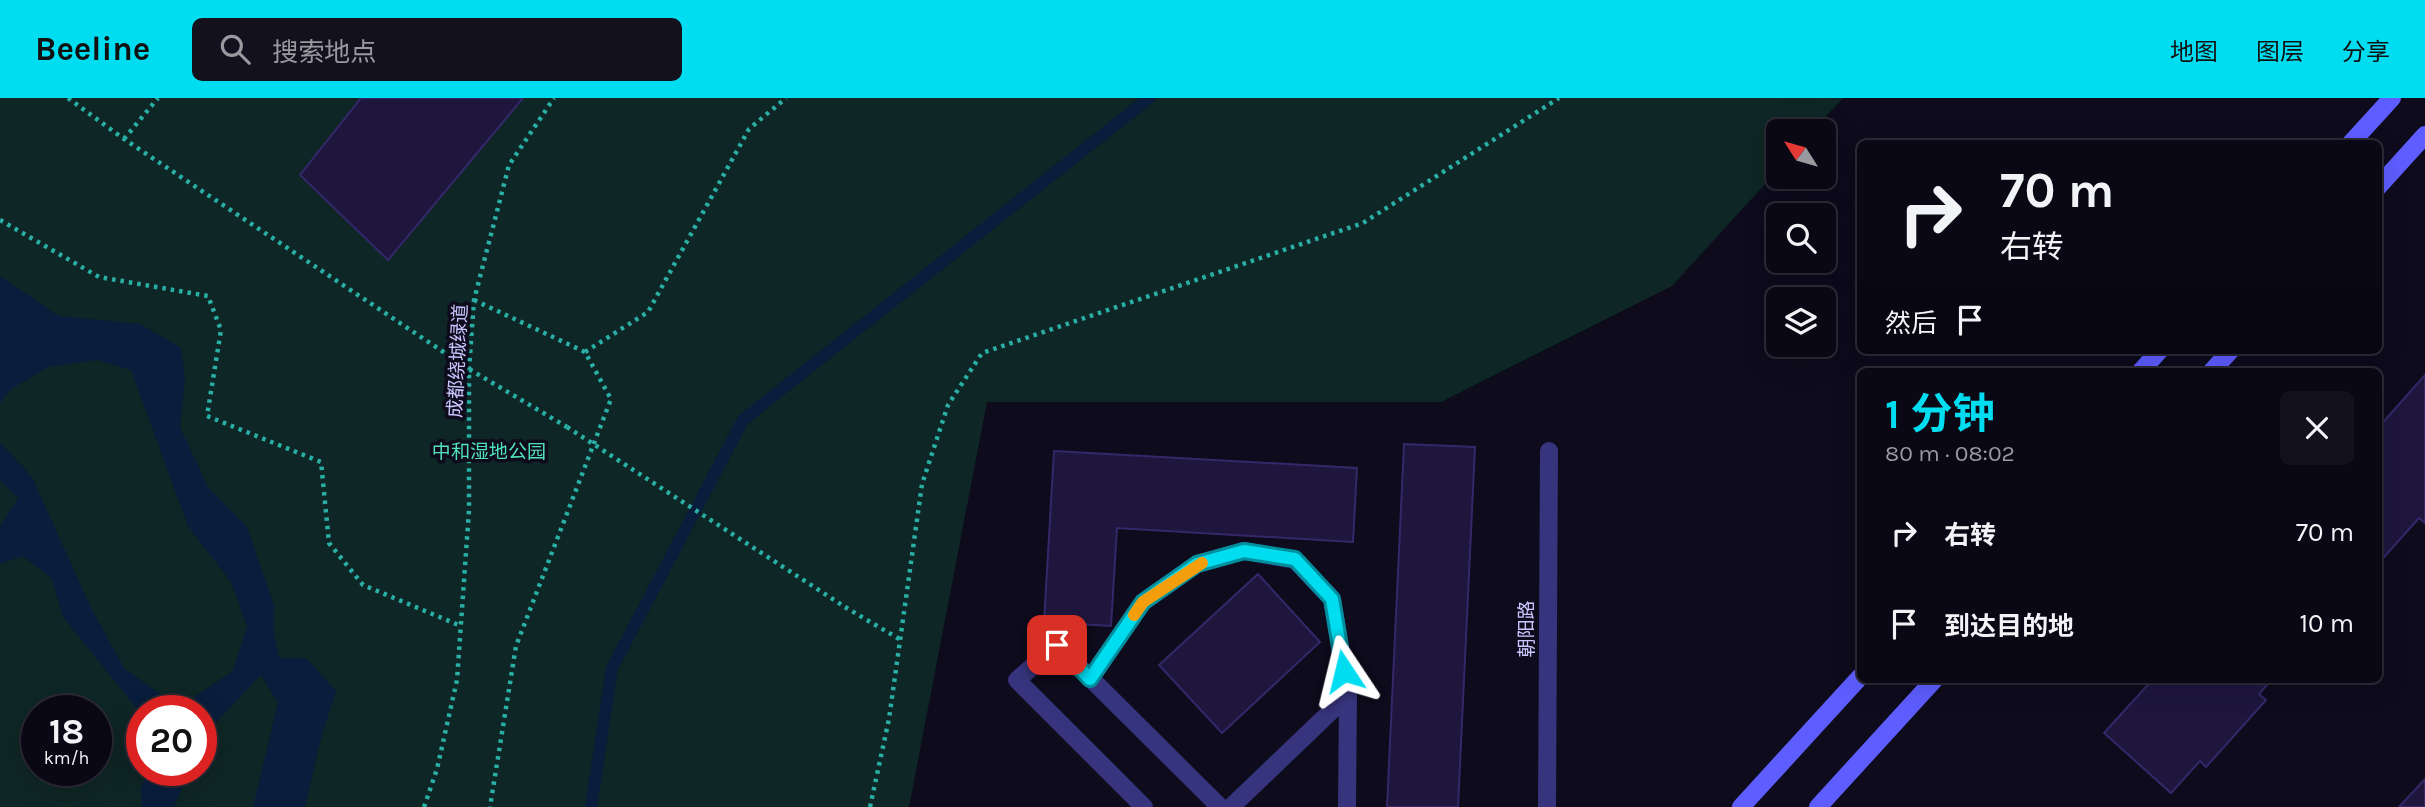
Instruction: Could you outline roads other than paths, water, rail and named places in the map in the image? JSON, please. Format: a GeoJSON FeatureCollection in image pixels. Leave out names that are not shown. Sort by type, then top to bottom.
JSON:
{"type":"FeatureCollection","features":[{"type":"Feature","properties":{"kind":"main road"},"geometry":{"type":"LineString","coordinates":[[2354,140],[2392,98]]}},
{"type":"Feature","properties":{"kind":"main road"},"geometry":{"type":"LineString","coordinates":[[2382,183],[2425,135]]}},
{"type":"Feature","properties":{"kind":"main road"},"geometry":{"type":"LineString","coordinates":[[2144,368],[2156,354]]}},
{"type":"Feature","properties":{"kind":"main road"},"geometry":{"type":"LineString","coordinates":[[2215,368],[2227,354]]}},
{"type":"Feature","properties":{"kind":"main road"},"geometry":{"type":"LineString","coordinates":[[1741,807],[1857,680]]}},
{"type":"Feature","properties":{"kind":"main road"},"geometry":{"type":"LineString","coordinates":[[1818,807],[1931,683]]}},
{"type":"Feature","properties":{"kind":"street","name":"朝阳路"},"geometry":{"type":"LineString","coordinates":[[1547,807],[1549,451]]}},
{"type":"Feature","properties":{"kind":"street"},"geometry":{"type":"LineString","coordinates":[[1090,679],[1143,602],[1197,564],[1244,551],[1295,559],[1332,599],[1348,695],[1348,807]]}},
{"type":"Feature","properties":{"kind":"street"},"geometry":{"type":"LineString","coordinates":[[1144,807],[1017,680],[1057,645],[1220,807]]}},
{"type":"Feature","properties":{"kind":"street"},"geometry":{"type":"LineString","coordinates":[[1231,807],[1348,695]]}},
{"type":"Feature","properties":{"kind":"water"},"geometry":{"type":"Polygon","coordinates":[[[0,276],[59,316],[140,324],[181,348],[185,379],[180,427],[208,487],[247,527],[274,605],[274,632],[279,658],[306,658],[336,691],[321,738],[305,807],[253,807],[278,703],[261,675],[217,721],[217,695],[197,695],[233,671],[247,626],[231,582],[188,526],[131,370],[97,360],[48,367],[10,390],[0,403],[0,276]]]}},
{"type":"Feature","properties":{"kind":"water"},"geometry":{"type":"Polygon","coordinates":[[[0,442],[32,477],[92,610],[124,668],[161,695],[126,695],[63,617],[52,579],[23,556],[0,564],[0,527],[18,498],[0,480],[0,442]]]}},
{"type":"Feature","properties":{"kind":"water"},"geometry":{"type":"Polygon","coordinates":[[[183,786],[174,807],[141,807],[141,788],[183,786]]]}},
{"type":"Feature","properties":{"kind":"waterway"},"geometry":{"type":"LineString","coordinates":[[591,807],[612,668],[743,420],[1149,98]]}},
{"type":"Feature","properties":{"kind":"park label","name":"中和湿地公园"},"geometry":{"type":"Point","coordinates":[489,452]}}]}
